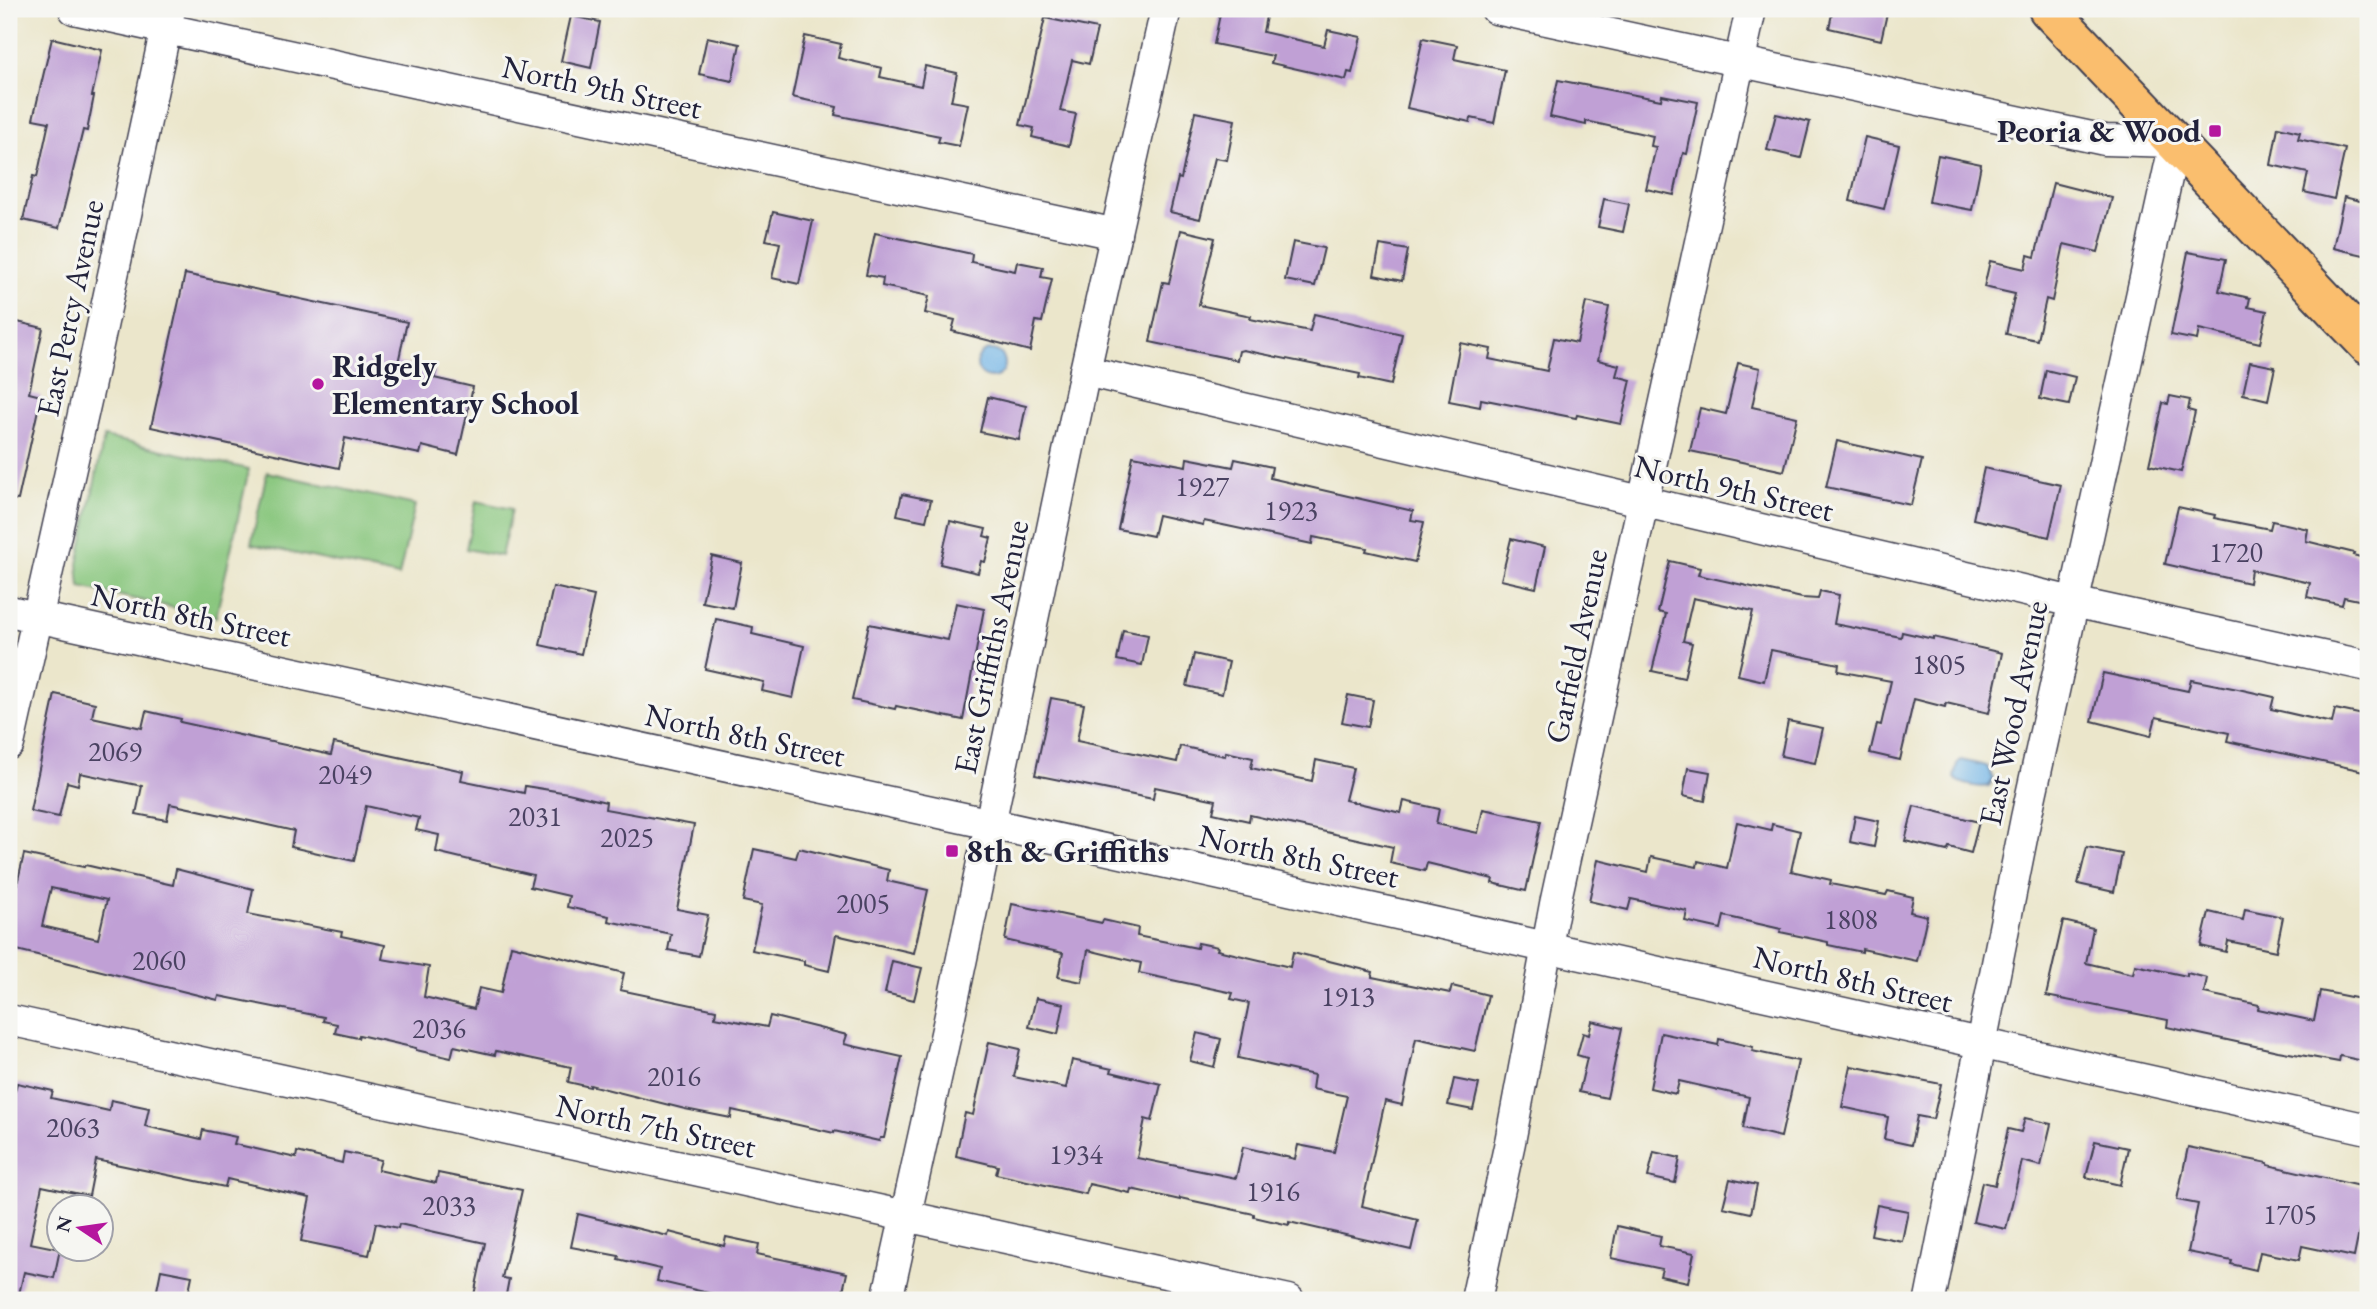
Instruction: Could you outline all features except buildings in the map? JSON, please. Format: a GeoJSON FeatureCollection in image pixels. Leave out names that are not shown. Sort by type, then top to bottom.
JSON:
{"type":"FeatureCollection","features":[{"type":"Feature","properties":{"kind":"main road"},"geometry":{"type":"LineString","coordinates":[[2049,9],[2368,345]]}},
{"type":"Feature","properties":{"kind":"street","name":"North 9th Street"},"geometry":{"type":"LineString","coordinates":[[74,9],[168,19],[1116,234]]}},
{"type":"Feature","properties":{"kind":"street","name":"East Griffiths Avenue"},"geometry":{"type":"LineString","coordinates":[[887,1300],[991,824],[1035,600],[1166,9]]}},
{"type":"Feature","properties":{"kind":"street"},"geometry":{"type":"LineString","coordinates":[[1496,9],[2105,140],[2175,142]]}},
{"type":"Feature","properties":{"kind":"street","name":"Garfield Avenue"},"geometry":{"type":"LineString","coordinates":[[1476,1300],[1510,1142],[1547,947],[1751,9]]}},
{"type":"Feature","properties":{"kind":"street","name":"East Percy Avenue"},"geometry":{"type":"LineString","coordinates":[[9,744],[23,614],[88,392],[168,19]]}},
{"type":"Feature","properties":{"kind":"street","name":"East Wood Avenue"},"geometry":{"type":"LineString","coordinates":[[1930,1300],[2029,806],[2175,142]]}},
{"type":"Feature","properties":{"kind":"street","name":"North 9th Street"},"geometry":{"type":"LineString","coordinates":[[1085,371],[2073,602],[2368,666]]}},
{"type":"Feature","properties":{"kind":"street","name":"North 8th Street"},"geometry":{"type":"LineString","coordinates":[[23,614],[991,824],[2368,1129]]}},
{"type":"Feature","properties":{"kind":"street","name":"North 7th Street"},"geometry":{"type":"LineString","coordinates":[[9,1020],[1289,1300]]}},
{"type":"Feature","properties":{"kind":"green space"},"geometry":{"type":"Polygon","coordinates":[[[104,437],[249,469],[216,617],[80,587],[78,564],[104,437]]]}},
{"type":"Feature","properties":{"kind":"green space"},"geometry":{"type":"Polygon","coordinates":[[[267,472],[415,505],[399,576],[251,544],[267,472]]]}},
{"type":"Feature","properties":{"kind":"green space"},"geometry":{"type":"Polygon","coordinates":[[[476,501],[512,509],[501,556],[466,549],[476,501]]]}},
{"type":"Feature","properties":{"kind":"water"},"geometry":{"type":"Polygon","coordinates":[[[991,350],[1001,354],[1005,364],[1001,374],[991,378],[981,374],[977,364],[981,354],[991,350]]]}},
{"type":"Feature","properties":{"kind":"water"},"geometry":{"type":"Polygon","coordinates":[[[1961,760],[1987,766],[1993,779],[1989,786],[1970,785],[1954,778],[1957,764],[1961,760]]]}},
{"type":"Feature","properties":{"kind":"place","name":"Peoria & Wood"},"geometry":{"type":"Point","coordinates":[2215,131]}},
{"type":"Feature","properties":{"kind":"place","name":"Ridgely Elementary School"},"geometry":{"type":"Point","coordinates":[318,384]}},
{"type":"Feature","properties":{"kind":"place","name":"8th & Griffiths"},"geometry":{"type":"Point","coordinates":[952,851]}}]}
